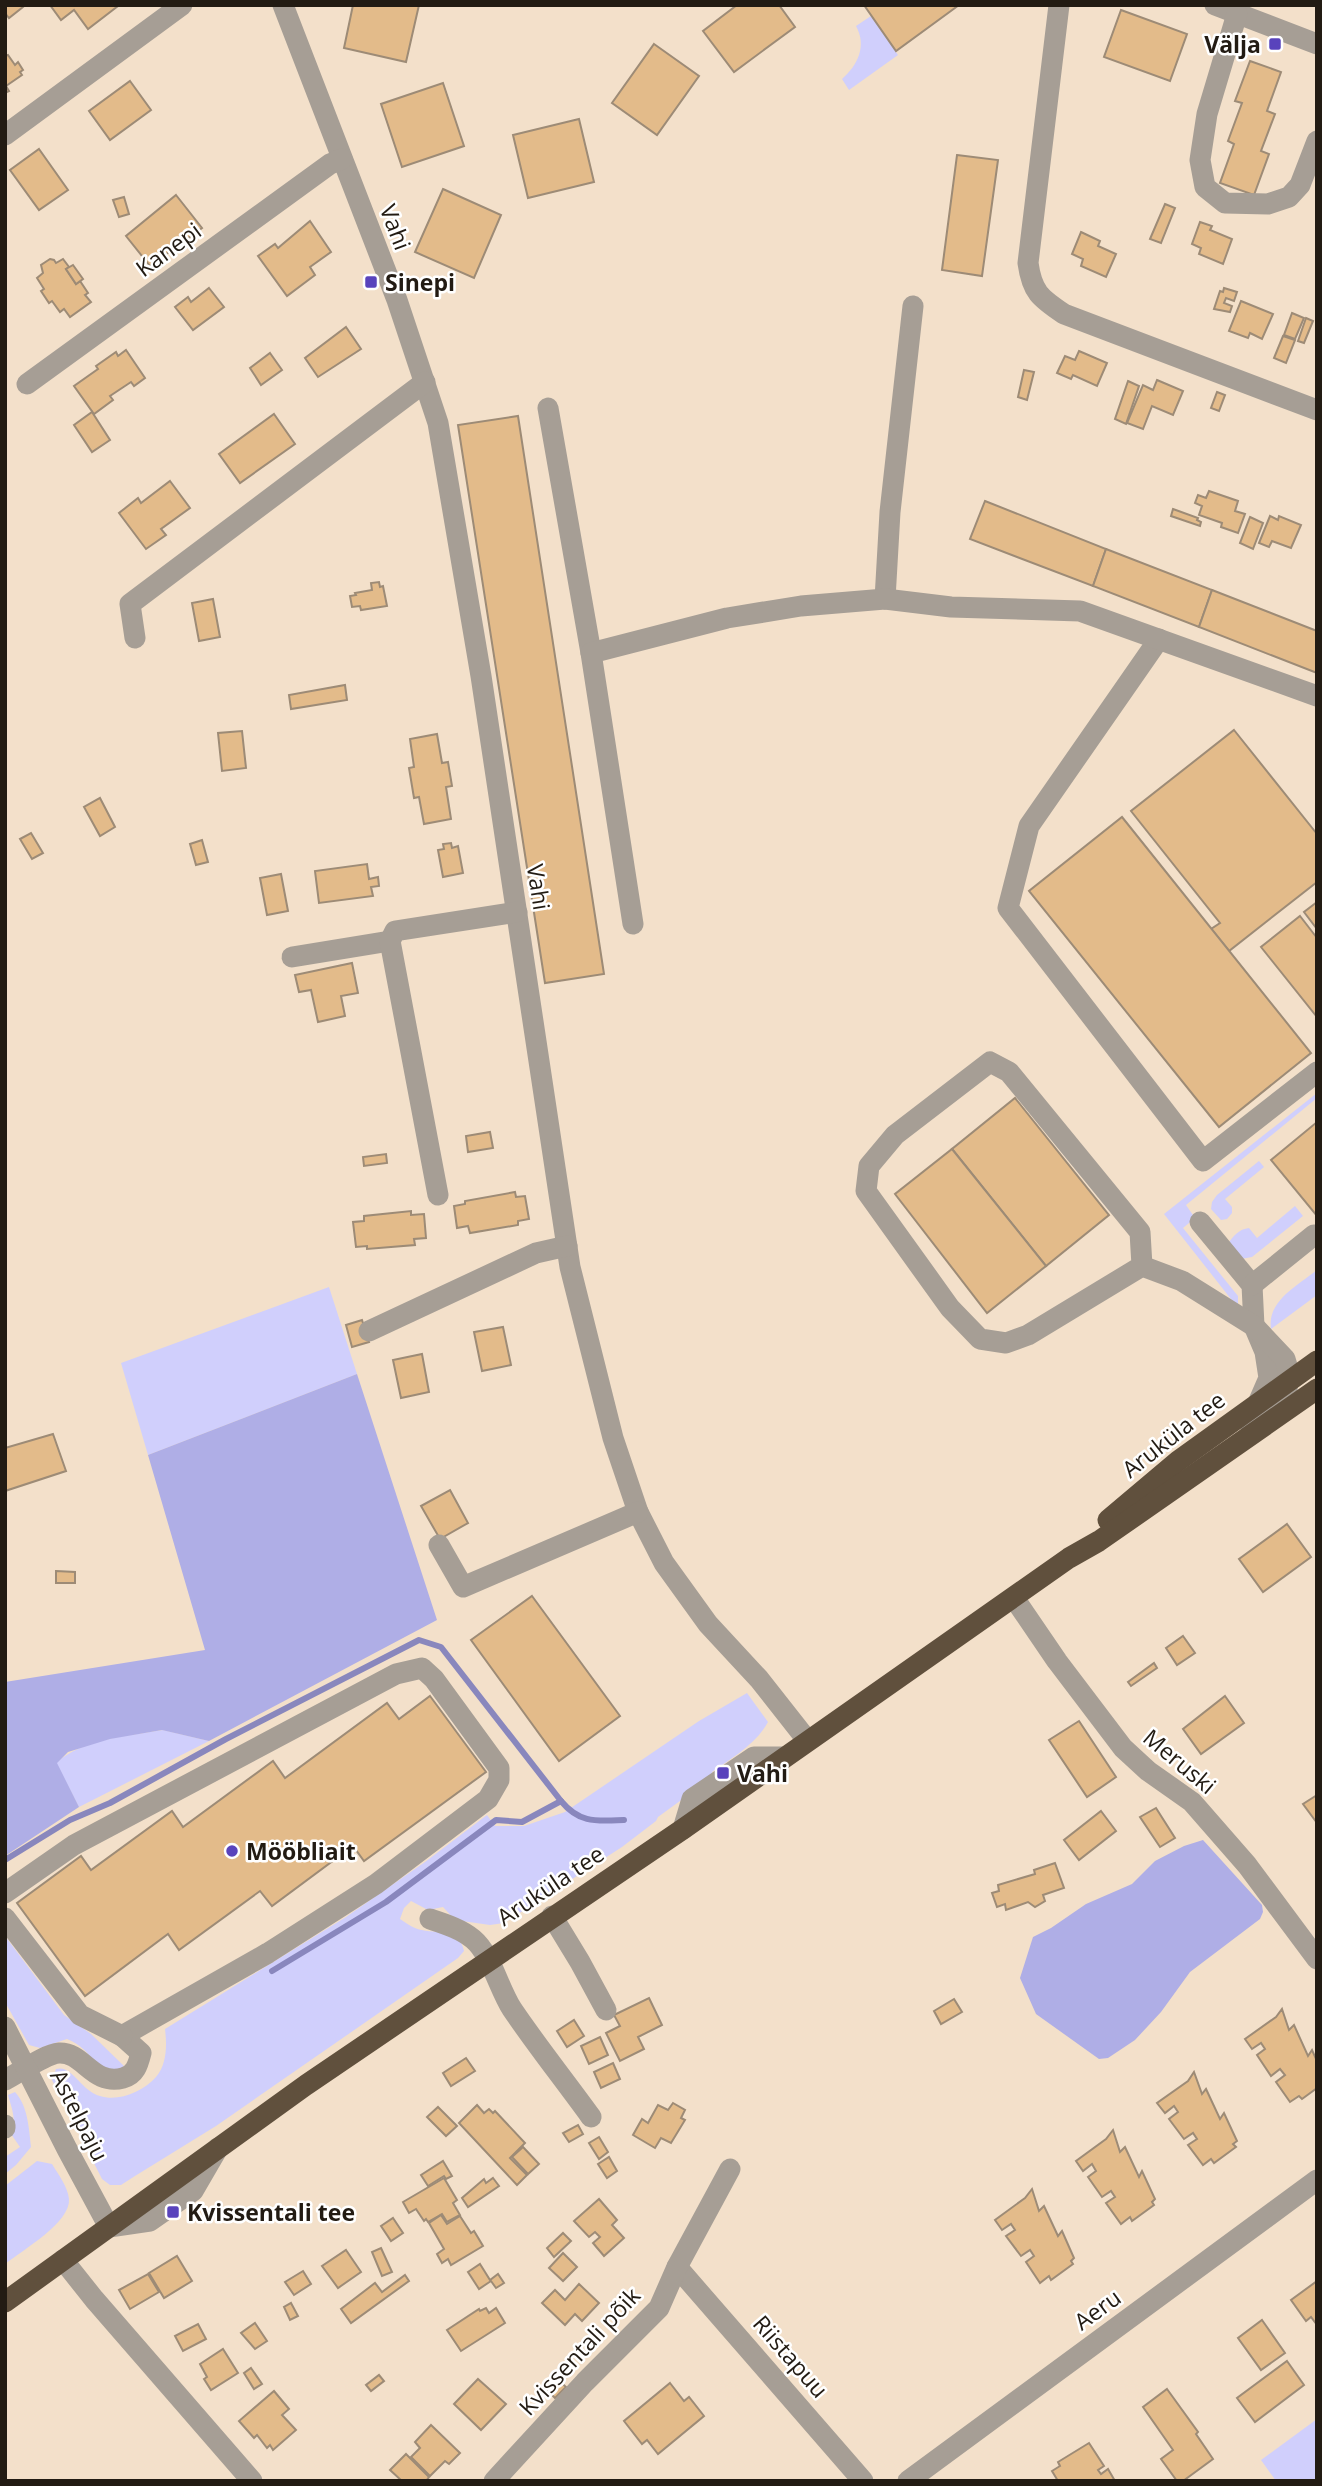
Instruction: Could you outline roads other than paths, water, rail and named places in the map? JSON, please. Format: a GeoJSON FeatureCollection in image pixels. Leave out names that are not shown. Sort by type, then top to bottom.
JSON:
{"type":"FeatureCollection","features":[{"type":"Feature","properties":{"kind":"highway","name":"Aruküla tee"},"geometry":{"type":"LineString","coordinates":[[1069,1558],[1102,1525],[1178,1461],[1315,1362]]}},
{"type":"Feature","properties":{"kind":"highway","name":"Aruküla tee"},"geometry":{"type":"LineString","coordinates":[[5,2302],[219,2147],[488,1959],[683,1829],[782,1757],[1069,1558],[1100,1541],[1317,1388]]}},
{"type":"Feature","properties":{"kind":"street"},"geometry":{"type":"LineString","coordinates":[[5,135],[182,5]]}},
{"type":"Feature","properties":{"kind":"street","name":"Vahi"},"geometry":{"type":"LineString","coordinates":[[283,5],[397,300],[438,423],[481,676],[567,1246],[613,1438],[638,1512],[664,1563],[708,1624],[759,1679],[807,1740]]}},
{"type":"Feature","properties":{"kind":"street"},"geometry":{"type":"LineString","coordinates":[[1059,5],[1028,263],[1031,284],[1042,299],[1064,314],[1317,410]]}},
{"type":"Feature","properties":{"kind":"street"},"geometry":{"type":"LineString","coordinates":[[1317,44],[1223,8],[1200,160],[1205,187],[1225,203],[1268,204],[1289,197],[1300,185],[1317,141]]}},
{"type":"Feature","properties":{"kind":"street","name":"Kanepi"},"geometry":{"type":"LineString","coordinates":[[27,384],[330,164],[342,159]]}},
{"type":"Feature","properties":{"kind":"street"},"geometry":{"type":"LineString","coordinates":[[885,599],[890,512],[913,306]]}},
{"type":"Feature","properties":{"kind":"street"},"geometry":{"type":"LineString","coordinates":[[135,638],[130,604],[425,382]]}},
{"type":"Feature","properties":{"kind":"street"},"geometry":{"type":"LineString","coordinates":[[548,408],[591,653],[633,924]]}},
{"type":"Feature","properties":{"kind":"street"},"geometry":{"type":"LineString","coordinates":[[591,653],[727,618],[801,606],[885,599],[951,607],[1080,611],[1317,696]]}},
{"type":"Feature","properties":{"kind":"street"},"geometry":{"type":"LineString","coordinates":[[1159,639],[1029,826],[1008,908],[1203,1161],[1317,1072]]}},
{"type":"Feature","properties":{"kind":"street"},"geometry":{"type":"LineString","coordinates":[[438,1195],[390,941],[395,931],[517,912]]}},
{"type":"Feature","properties":{"kind":"street"},"geometry":{"type":"LineString","coordinates":[[292,957],[390,941]]}},
{"type":"Feature","properties":{"kind":"street"},"geometry":{"type":"LineString","coordinates":[[990,1062],[1009,1072],[1140,1232],[1142,1266],[1028,1335],[1006,1343],[980,1339],[950,1308],[866,1191],[869,1166],[895,1135],[990,1062]]}},
{"type":"Feature","properties":{"kind":"street"},"geometry":{"type":"LineString","coordinates":[[1200,1222],[1252,1285],[1254,1326]]}},
{"type":"Feature","properties":{"kind":"street"},"geometry":{"type":"LineString","coordinates":[[1252,1285],[1314,1235]]}},
{"type":"Feature","properties":{"kind":"street"},"geometry":{"type":"LineString","coordinates":[[369,1331],[536,1253],[567,1246]]}},
{"type":"Feature","properties":{"kind":"street"},"geometry":{"type":"LineString","coordinates":[[1142,1266],[1182,1281],[1254,1326],[1275,1356],[1288,1381],[1287,1392],[1240,1443]]}},
{"type":"Feature","properties":{"kind":"street"},"geometry":{"type":"LineString","coordinates":[[1275,1356],[1295,1363],[1315,1362]]}},
{"type":"Feature","properties":{"kind":"street"},"geometry":{"type":"LineString","coordinates":[[1259,1401],[1266,1389],[1275,1356]]}},
{"type":"Feature","properties":{"kind":"street"},"geometry":{"type":"LineString","coordinates":[[1288,1381],[1301,1387],[1317,1388]]}},
{"type":"Feature","properties":{"kind":"street"},"geometry":{"type":"LineString","coordinates":[[439,1545],[463,1587],[638,1512]]}},
{"type":"Feature","properties":{"kind":"street","name":"Meruski"},"geometry":{"type":"LineString","coordinates":[[1014,1598],[1057,1661],[1123,1748],[1148,1771],[1192,1802],[1247,1865],[1317,1959]]}},
{"type":"Feature","properties":{"kind":"street"},"geometry":{"type":"LineString","coordinates":[[5,1893],[74,1845],[396,1674],[422,1668],[434,1679],[499,1768],[499,1780],[488,1799],[376,1884],[268,1954],[122,2036]]}},
{"type":"Feature","properties":{"kind":"street"},"geometry":{"type":"LineString","coordinates":[[552,1916],[606,2010]]}},
{"type":"Feature","properties":{"kind":"street"},"geometry":{"type":"LineString","coordinates":[[5,1918],[80,2015],[122,2036],[141,2053],[136,2069],[128,2077],[114,2080],[101,2077],[77,2059],[61,2053],[48,2056],[5,2080]]}},
{"type":"Feature","properties":{"kind":"street"},"geometry":{"type":"LineString","coordinates":[[430,1919],[460,1930],[475,1941],[488,1959],[512,2008],[591,2117]]}},
{"type":"Feature","properties":{"kind":"street","name":"Astelpaju"},"geometry":{"type":"LineString","coordinates":[[5,2027],[109,2227]]}},
{"type":"Feature","properties":{"kind":"street","name":"Kvissentali põik"},"geometry":{"type":"LineString","coordinates":[[494,2481],[585,2382],[659,2308],[677,2267],[730,2169]]}},
{"type":"Feature","properties":{"kind":"street","name":"Aeru"},"geometry":{"type":"LineString","coordinates":[[908,2481],[1317,2180]]}},
{"type":"Feature","properties":{"kind":"street"},"geometry":{"type":"LineString","coordinates":[[63,2260],[252,2481]]}},
{"type":"Feature","properties":{"kind":"street","name":"Riistapuu"},"geometry":{"type":"LineString","coordinates":[[677,2267],[863,2481]]}},
{"type":"Feature","properties":{"kind":"waterway"},"geometry":{"type":"LineString","coordinates":[[5,1860],[70,1820],[110,1803],[226,1739],[419,1640],[441,1647],[568,1808],[590,1820],[624,1820]]}},
{"type":"Feature","properties":{"kind":"waterway"},"geometry":{"type":"LineString","coordinates":[[272,1971],[386,1902],[496,1820],[522,1822],[561,1801]]}},
{"type":"Feature","properties":{"kind":"place","name":"Välja"},"geometry":{"type":"Point","coordinates":[1275,44]}},
{"type":"Feature","properties":{"kind":"place","name":"Sinepi"},"geometry":{"type":"Point","coordinates":[371,282]}},
{"type":"Feature","properties":{"kind":"place","name":"Vahi"},"geometry":{"type":"Point","coordinates":[723,1773]}},
{"type":"Feature","properties":{"kind":"place","name":"Mööbliait"},"geometry":{"type":"Point","coordinates":[232,1851]}},
{"type":"Feature","properties":{"kind":"place","name":"Kvissentali tee"},"geometry":{"type":"Point","coordinates":[173,2212]}}]}
